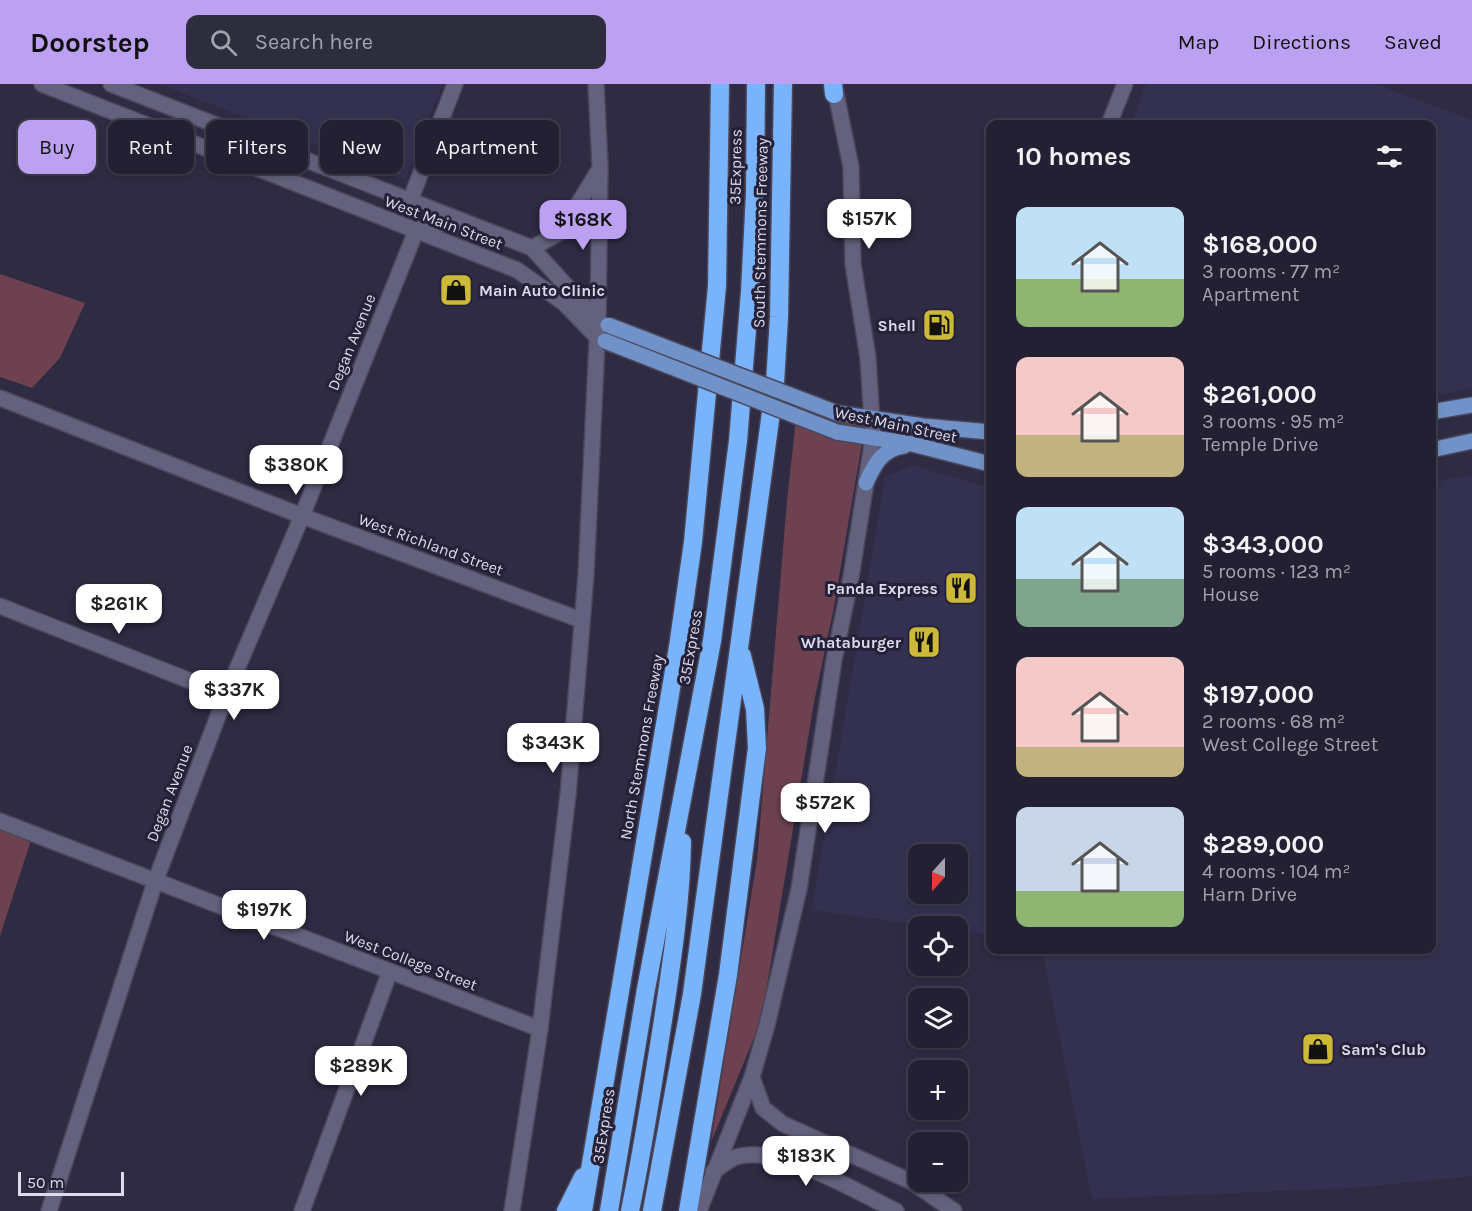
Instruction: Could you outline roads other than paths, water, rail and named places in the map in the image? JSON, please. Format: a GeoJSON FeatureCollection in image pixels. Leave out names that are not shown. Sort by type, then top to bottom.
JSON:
{"type":"FeatureCollection","features":[{"type":"Feature","properties":{"kind":"highway","name":"North Stemmons Freeway"},"geometry":{"type":"LineString","coordinates":[[583,1211],[678,647],[704,442],[717,286],[720,84]]}},
{"type":"Feature","properties":{"kind":"highway","name":"35Express"},"geometry":{"type":"LineString","coordinates":[[609,1211],[646,989],[712,641],[738,441],[754,215],[756,84]]}},
{"type":"Feature","properties":{"kind":"highway","name":"South Stemmons Freeway"},"geometry":{"type":"LineString","coordinates":[[740,648],[775,383],[779,317],[783,84]]}},
{"type":"Feature","properties":{"kind":"highway"},"geometry":{"type":"LineString","coordinates":[[652,1211],[692,994],[740,648]]}},
{"type":"Feature","properties":{"kind":"highway"},"geometry":{"type":"LineString","coordinates":[[688,1211],[728,975],[757,748],[755,710],[740,648]]}},
{"type":"Feature","properties":{"kind":"highway"},"geometry":{"type":"LineString","coordinates":[[630,1211],[644,1141],[682,886],[683,792]]}},
{"type":"Feature","properties":{"kind":"highway"},"geometry":{"type":"LineString","coordinates":[[566,1211],[591,1159]]}},
{"type":"Feature","properties":{"kind":"main road","name":"West Main Street"},"geometry":{"type":"LineString","coordinates":[[42,84],[524,273],[564,303],[601,339],[837,432],[912,444],[986,463]]}},
{"type":"Feature","properties":{"kind":"main road","name":"West Main Street"},"geometry":{"type":"LineString","coordinates":[[111,84],[532,248],[603,323],[837,413],[873,419],[986,428]]}},
{"type":"Feature","properties":{"kind":"main road"},"geometry":{"type":"LineString","coordinates":[[410,201],[454,84]]}},
{"type":"Feature","properties":{"kind":"main road"},"geometry":{"type":"LineString","coordinates":[[512,1211],[540,1029],[568,795],[603,323],[596,84]]}},
{"type":"Feature","properties":{"kind":"main road"},"geometry":{"type":"LineString","coordinates":[[1111,120],[1125,84]]}},
{"type":"Feature","properties":{"kind":"main road"},"geometry":{"type":"LineString","coordinates":[[699,1211],[752,1077],[767,1025],[799,889],[834,660],[873,438],[868,358],[853,264],[851,167],[833,87]]}},
{"type":"Feature","properties":{"kind":"main road"},"geometry":{"type":"LineString","coordinates":[[532,248],[561,232],[600,167]]}},
{"type":"Feature","properties":{"kind":"main road"},"geometry":{"type":"LineString","coordinates":[[416,231],[429,224],[475,227]]}},
{"type":"Feature","properties":{"kind":"main road","name":"Degan Avenue"},"geometry":{"type":"LineString","coordinates":[[49,1211],[155,882],[226,695],[302,516],[416,231]]}},
{"type":"Feature","properties":{"kind":"main road","name":"West Richland Street"},"geometry":{"type":"LineString","coordinates":[[0,398],[302,516],[581,620]]}},
{"type":"Feature","properties":{"kind":"main road"},"geometry":{"type":"LineString","coordinates":[[1436,411],[1472,405]]}},
{"type":"Feature","properties":{"kind":"main road"},"geometry":{"type":"LineString","coordinates":[[1436,449],[1472,441]]}},
{"type":"Feature","properties":{"kind":"main road"},"geometry":{"type":"LineString","coordinates":[[866,483],[873,465],[886,451],[912,444]]}},
{"type":"Feature","properties":{"kind":"main road"},"geometry":{"type":"LineString","coordinates":[[0,606],[226,695]]}},
{"type":"Feature","properties":{"kind":"main road","name":"West College Street"},"geometry":{"type":"LineString","coordinates":[[0,821],[540,1029]]}},
{"type":"Feature","properties":{"kind":"main road"},"geometry":{"type":"LineString","coordinates":[[302,1211],[390,971]]}},
{"type":"Feature","properties":{"kind":"main road"},"geometry":{"type":"LineString","coordinates":[[752,1077],[764,1108],[783,1124],[912,1182],[954,1211]]}},
{"type":"Feature","properties":{"kind":"main road"},"geometry":{"type":"LineString","coordinates":[[713,1172],[736,1157],[759,1154],[782,1158],[896,1211]]}},
{"type":"Feature","properties":{"kind":"place","name":"Main Auto Clinic"},"geometry":{"type":"Point","coordinates":[456,290]}},
{"type":"Feature","properties":{"kind":"place","name":"Shell"},"geometry":{"type":"Point","coordinates":[939,325]}},
{"type":"Feature","properties":{"kind":"place","name":"Panda Express"},"geometry":{"type":"Point","coordinates":[961,588]}},
{"type":"Feature","properties":{"kind":"place","name":"Whataburger"},"geometry":{"type":"Point","coordinates":[924,642]}},
{"type":"Feature","properties":{"kind":"place","name":"Sam's Club"},"geometry":{"type":"Point","coordinates":[1318,1049]}}]}
